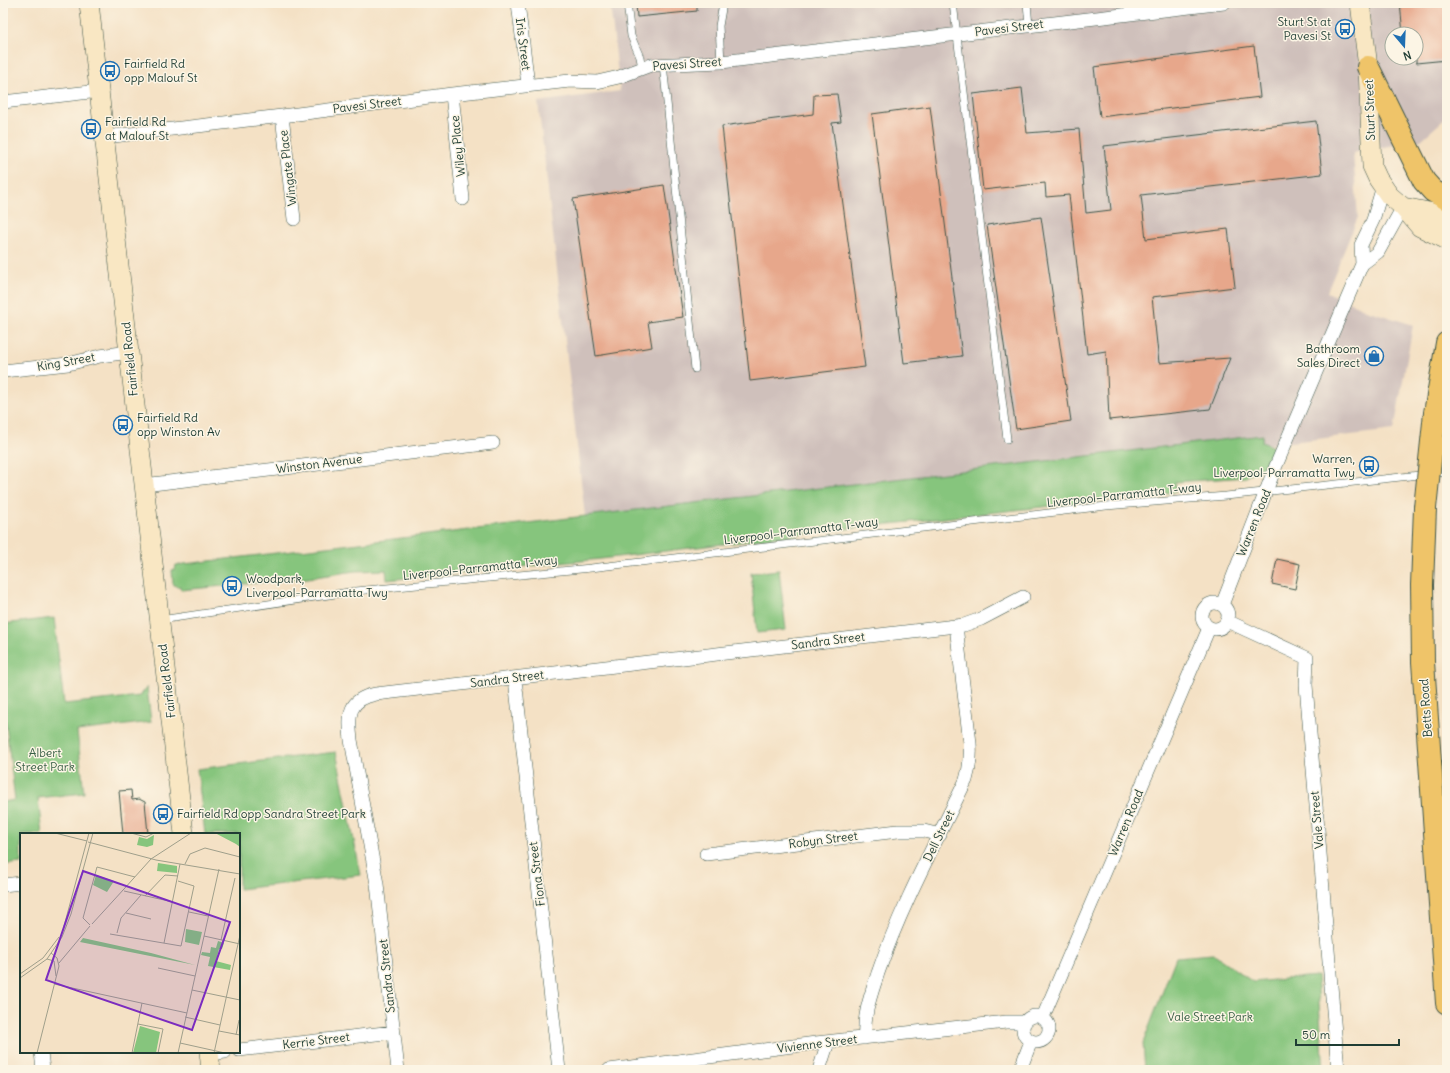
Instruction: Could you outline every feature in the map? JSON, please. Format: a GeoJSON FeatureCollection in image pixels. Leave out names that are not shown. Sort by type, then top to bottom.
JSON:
{"type":"FeatureCollection","features":[{"type":"Feature","properties":{"kind":"highway"},"geometry":{"type":"LineString","coordinates":[[1368,67],[1424,181],[1433,191],[1447,199]]}},
{"type":"Feature","properties":{"kind":"highway","name":"Betts Road"},"geometry":{"type":"LineString","coordinates":[[1447,343],[1435,413],[1425,508],[1422,585],[1423,662],[1447,1003]]}},
{"type":"Feature","properties":{"kind":"main road","name":"Fairfield Road"},"geometry":{"type":"LineString","coordinates":[[89,3],[184,833]]}},
{"type":"Feature","properties":{"kind":"main road","name":"Sturt Street"},"geometry":{"type":"LineString","coordinates":[[1360,3],[1368,67],[1372,166],[1389,195],[1403,207],[1420,227],[1447,240]]}},
{"type":"Feature","properties":{"kind":"main road"},"geometry":{"type":"LineString","coordinates":[[1403,207],[1429,212],[1447,220]]}},
{"type":"Feature","properties":{"kind":"street","name":"Iris Street"},"geometry":{"type":"LineString","coordinates":[[518,3],[528,86]]}},
{"type":"Feature","properties":{"kind":"street","name":"Pavesi Street"},"geometry":{"type":"LineString","coordinates":[[105,137],[452,94],[570,81],[597,82],[619,77],[642,68],[663,64],[721,62],[1224,3]]}},
{"type":"Feature","properties":{"kind":"street"},"geometry":{"type":"LineString","coordinates":[[3,102],[99,91]]}},
{"type":"Feature","properties":{"kind":"street","name":"Wiley Place"},"geometry":{"type":"LineString","coordinates":[[452,94],[463,199]]}},
{"type":"Feature","properties":{"kind":"street","name":"Wingate Place"},"geometry":{"type":"LineString","coordinates":[[282,116],[294,219]]}},
{"type":"Feature","properties":{"kind":"street","name":"Warren Road"},"geometry":{"type":"LineString","coordinates":[[1222,605],[1266,492],[1362,264],[1361,246],[1373,220],[1383,186]]}},
{"type":"Feature","properties":{"kind":"street"},"geometry":{"type":"LineString","coordinates":[[1362,264],[1378,252],[1403,207]]}},
{"type":"Feature","properties":{"kind":"street","name":"King Street"},"geometry":{"type":"LineString","coordinates":[[3,371],[68,364],[100,356],[129,352]]}},
{"type":"Feature","properties":{"kind":"street","name":"Winston Avenue"},"geometry":{"type":"LineString","coordinates":[[144,485],[493,443]]}},
{"type":"Feature","properties":{"kind":"street","name":"Sandra Street"},"geometry":{"type":"LineString","coordinates":[[398,1070],[377,884],[351,740],[350,726],[352,707],[358,701],[365,696],[376,694],[956,626],[981,619],[1023,597]]}},
{"type":"Feature","properties":{"kind":"street"},"geometry":{"type":"LineString","coordinates":[[1212,604],[1222,605],[1226,610],[1227,621],[1218,629],[1209,628],[1204,623],[1202,618],[1205,607],[1212,604]]}},
{"type":"Feature","properties":{"kind":"street","name":"Vale Street"},"geometry":{"type":"LineString","coordinates":[[1227,621],[1307,658],[1306,685],[1338,1070]]}},
{"type":"Feature","properties":{"kind":"street","name":"Dell Street"},"geometry":{"type":"LineString","coordinates":[[865,1038],[865,1015],[899,917],[940,835],[970,770],[971,760],[956,626]]}},
{"type":"Feature","properties":{"kind":"street","name":"Warren Road"},"geometry":{"type":"LineString","coordinates":[[1043,1017],[1209,628]]}},
{"type":"Feature","properties":{"kind":"street","name":"Fiona Street"},"geometry":{"type":"LineString","coordinates":[[515,678],[560,1070]]}},
{"type":"Feature","properties":{"kind":"street","name":"Robyn Street"},"geometry":{"type":"LineString","coordinates":[[706,854],[898,831],[924,831],[940,835]]}},
{"type":"Feature","properties":{"kind":"street"},"geometry":{"type":"LineString","coordinates":[[3,885],[20,884]]}},
{"type":"Feature","properties":{"kind":"street"},"geometry":{"type":"LineString","coordinates":[[1032,1016],[1043,1017],[1049,1024],[1049,1034],[1043,1041],[1031,1041],[1027,1039],[1024,1033],[1024,1022],[1032,1016]]}},
{"type":"Feature","properties":{"kind":"street","name":"Vivienne Street"},"geometry":{"type":"LineString","coordinates":[[609,1070],[828,1042],[1006,1022],[1024,1022]]}},
{"type":"Feature","properties":{"kind":"street","name":"Kerrie Street"},"geometry":{"type":"LineString","coordinates":[[240,1050],[393,1032]]}},
{"type":"Feature","properties":{"kind":"street"},"geometry":{"type":"LineString","coordinates":[[1020,1070],[1031,1041]]}},
{"type":"Feature","properties":{"kind":"street"},"geometry":{"type":"LineString","coordinates":[[819,1070],[828,1042]]}},
{"type":"Feature","properties":{"kind":"street"},"geometry":{"type":"LineString","coordinates":[[41,1053],[43,1070]]}},
{"type":"Feature","properties":{"kind":"lane"},"geometry":{"type":"LineString","coordinates":[[626,3],[631,36],[640,57],[642,68]]}},
{"type":"Feature","properties":{"kind":"lane"},"geometry":{"type":"LineString","coordinates":[[721,62],[719,26],[723,3]]}},
{"type":"Feature","properties":{"kind":"lane"},"geometry":{"type":"LineString","coordinates":[[953,3],[1007,440]]}},
{"type":"Feature","properties":{"kind":"lane"},"geometry":{"type":"LineString","coordinates":[[1027,3],[1029,26]]}},
{"type":"Feature","properties":{"kind":"lane"},"geometry":{"type":"LineString","coordinates":[[663,64],[695,369]]}},
{"type":"Feature","properties":{"kind":"lane","name":"Liverpool–Parramatta T-way"},"geometry":{"type":"LineString","coordinates":[[159,620],[356,591],[591,568],[1106,506],[1266,492],[1447,472]]}},
{"type":"Feature","properties":{"kind":"shaded area"},"geometry":{"type":"Polygon","coordinates":[[[610,3],[1447,3],[1447,117],[1421,140],[1353,153],[1358,217],[1327,292],[1366,310],[1413,325],[1394,430],[586,525],[538,102],[620,91],[610,3]]]}},
{"type":"Feature","properties":{"kind":"green space"},"geometry":{"type":"Polygon","coordinates":[[[1263,435],[1262,442],[1275,448],[1266,465],[1246,477],[1175,482],[1176,492],[837,530],[601,559],[387,580],[386,570],[355,571],[308,578],[181,590],[180,586],[177,587],[173,584],[172,570],[175,569],[176,565],[1263,435]]]}},
{"type":"Feature","properties":{"kind":"green space"},"geometry":{"type":"Polygon","coordinates":[[[779,570],[786,630],[757,633],[751,573],[779,570]]]}},
{"type":"Feature","properties":{"kind":"green space","name":"Albert Street Park"},"geometry":{"type":"Polygon","coordinates":[[[54,618],[64,704],[140,696],[147,687],[151,722],[77,731],[84,793],[38,798],[42,833],[20,833],[20,863],[3,865],[3,802],[15,800],[3,700],[3,624],[54,618]]]}},
{"type":"Feature","properties":{"kind":"green space"},"geometry":{"type":"Polygon","coordinates":[[[336,752],[361,875],[240,889],[240,833],[205,833],[197,769],[336,752]]]}},
{"type":"Feature","properties":{"kind":"green space","name":"Vale Street Park"},"geometry":{"type":"Polygon","coordinates":[[[1213,954],[1253,982],[1317,976],[1324,1070],[1145,1070],[1143,1043],[1176,957],[1213,954]]]}},
{"type":"Feature","properties":{"kind":"building"},"geometry":{"type":"Polygon","coordinates":[[[636,3],[697,3],[697,11],[637,17],[636,3]]]}},
{"type":"Feature","properties":{"kind":"building"},"geometry":{"type":"Polygon","coordinates":[[[1400,3],[1447,3],[1447,60],[1424,62],[1424,26],[1402,26],[1400,3]]]}},
{"type":"Feature","properties":{"kind":"building"},"geometry":{"type":"Polygon","coordinates":[[[1254,46],[1260,97],[1100,117],[1094,67],[1254,46]]]}},
{"type":"Feature","properties":{"kind":"building"},"geometry":{"type":"Polygon","coordinates":[[[1022,88],[1027,133],[1079,129],[1086,213],[1111,210],[1104,146],[1316,121],[1322,174],[1141,195],[1146,239],[1228,229],[1235,287],[1152,297],[1159,363],[1230,358],[1210,409],[1109,420],[1106,351],[1087,354],[1069,195],[1046,197],[1045,183],[983,190],[973,94],[1022,88]]]}},
{"type":"Feature","properties":{"kind":"building"},"geometry":{"type":"Polygon","coordinates":[[[837,94],[841,122],[832,123],[865,367],[750,381],[722,126],[813,114],[814,95],[837,94]]]}},
{"type":"Feature","properties":{"kind":"building"},"geometry":{"type":"Polygon","coordinates":[[[930,106],[962,356],[904,363],[872,114],[930,106]]]}},
{"type":"Feature","properties":{"kind":"building"},"geometry":{"type":"Polygon","coordinates":[[[664,185],[683,317],[648,322],[652,347],[596,356],[573,199],[664,185]]]}},
{"type":"Feature","properties":{"kind":"building"},"geometry":{"type":"Polygon","coordinates":[[[1041,217],[1071,421],[1016,429],[987,225],[1041,217]]]}},
{"type":"Feature","properties":{"kind":"building"},"geometry":{"type":"Polygon","coordinates":[[[1277,559],[1300,564],[1295,589],[1272,584],[1277,559]]]}},
{"type":"Feature","properties":{"kind":"building"},"geometry":{"type":"Polygon","coordinates":[[[131,790],[132,800],[139,799],[145,802],[148,833],[123,833],[119,791],[131,790]]]}},
{"type":"Feature","properties":{"kind":"place","name":"Sturt St at Pavesi St"},"geometry":{"type":"Point","coordinates":[1345,29]}},
{"type":"Feature","properties":{"kind":"place","name":"Fairfield Rd opp Malouf St"},"geometry":{"type":"Point","coordinates":[110,71]}},
{"type":"Feature","properties":{"kind":"place","name":"Fairfield Rd at Malouf St"},"geometry":{"type":"Point","coordinates":[91,129]}},
{"type":"Feature","properties":{"kind":"place","name":"Bathroom Sales Direct"},"geometry":{"type":"Point","coordinates":[1374,356]}},
{"type":"Feature","properties":{"kind":"place","name":"Fairfield Rd opp Winston Av"},"geometry":{"type":"Point","coordinates":[123,425]}},
{"type":"Feature","properties":{"kind":"place","name":"Warren, Liverpool-Parramatta Twy"},"geometry":{"type":"Point","coordinates":[1369,466]}},
{"type":"Feature","properties":{"kind":"place","name":"Woodpark, Liverpool-Parramatta Twy"},"geometry":{"type":"Point","coordinates":[232,586]}},
{"type":"Feature","properties":{"kind":"place","name":"Fairfield Rd opp Sandra Street Park"},"geometry":{"type":"Point","coordinates":[163,814]}}]}
